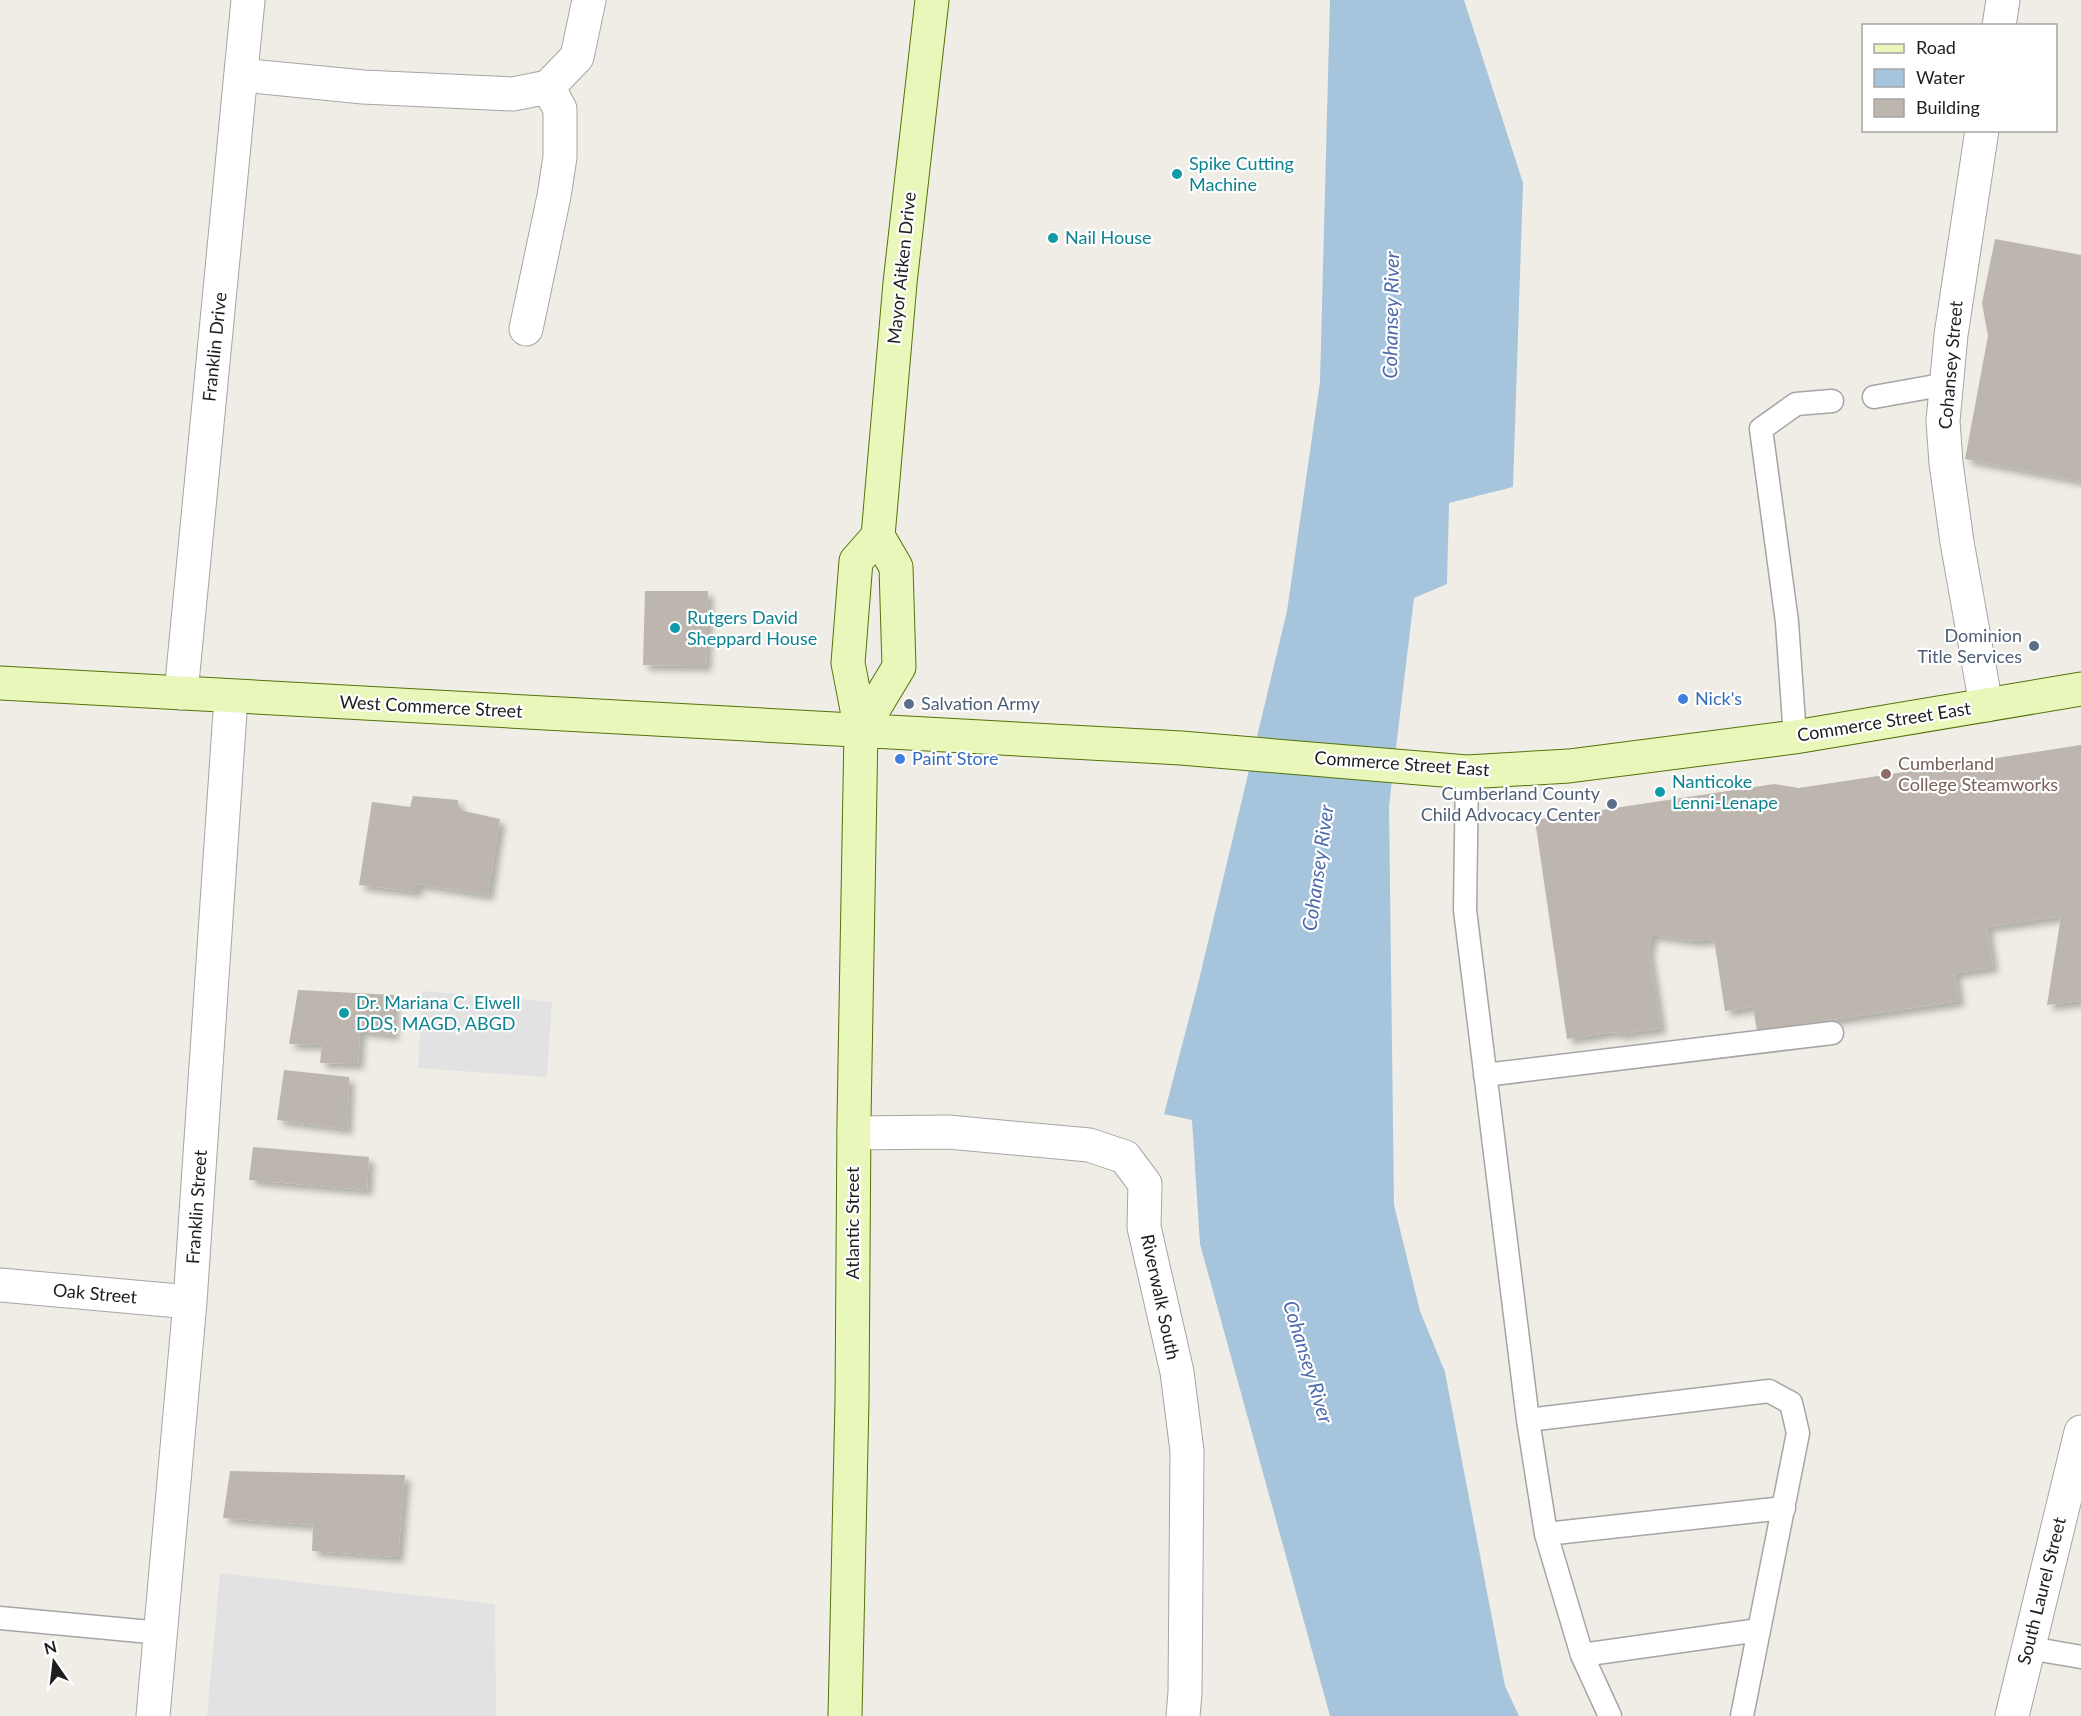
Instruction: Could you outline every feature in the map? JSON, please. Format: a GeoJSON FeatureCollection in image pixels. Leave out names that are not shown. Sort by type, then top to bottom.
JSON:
{"type":"FeatureCollection","features":[{"type":"Feature","properties":{"kind":"street","name":"Franklin Drive"},"geometry":{"type":"LineString","coordinates":[[181,693],[248,0]]}},
{"type":"Feature","properties":{"kind":"street"},"geometry":{"type":"LineString","coordinates":[[241,75],[363,87],[513,94],[548,87],[577,57],[590,0]]}},
{"type":"Feature","properties":{"kind":"street","name":"Mayor Aitken Drive"},"geometry":{"type":"LineString","coordinates":[[878,536],[901,272],[932,0]]}},
{"type":"Feature","properties":{"kind":"street"},"geometry":{"type":"LineString","coordinates":[[1999,24],[2003,0]]}},
{"type":"Feature","properties":{"kind":"street"},"geometry":{"type":"LineString","coordinates":[[526,330],[560,158],[560,109],[548,87]]}},
{"type":"Feature","properties":{"kind":"street","name":"Cohansey Street"},"geometry":{"type":"LineString","coordinates":[[1982,132],[1951,335],[1943,421],[1946,463],[1957,542],[1986,705]]}},
{"type":"Feature","properties":{"kind":"street"},"geometry":{"type":"LineString","coordinates":[[878,536],[896,567],[899,667],[861,730],[848,663],[856,561],[878,536]]}},
{"type":"Feature","properties":{"kind":"street","name":"West Commerce Street"},"geometry":{"type":"LineString","coordinates":[[0,683],[861,730]]}},
{"type":"Feature","properties":{"kind":"street","name":"Commerce Street East"},"geometry":{"type":"LineString","coordinates":[[861,730],[1181,748],[1467,772],[1569,766],[1795,737],[2081,689]]}},
{"type":"Feature","properties":{"kind":"street","name":"Franklin Street"},"geometry":{"type":"LineString","coordinates":[[153,1716],[190,1302],[231,697]]}},
{"type":"Feature","properties":{"kind":"street","name":"Atlantic Street"},"geometry":{"type":"LineString","coordinates":[[845,1716],[852,1400],[861,730]]}},
{"type":"Feature","properties":{"kind":"street","name":"Riverwalk South"},"geometry":{"type":"LineString","coordinates":[[854,1133],[948,1132],[1089,1145],[1125,1157],[1145,1184],[1144,1227],[1176,1372],[1187,1451],[1183,1716]]}},
{"type":"Feature","properties":{"kind":"street","name":"Oak Street"},"geometry":{"type":"LineString","coordinates":[[0,1285],[190,1302]]}},
{"type":"Feature","properties":{"kind":"street","name":"South Laurel Street"},"geometry":{"type":"LineString","coordinates":[[2012,1716],[2081,1432]]}},
{"type":"Feature","properties":{"kind":"lane"},"geometry":{"type":"LineString","coordinates":[[1874,397],[1947,384]]}},
{"type":"Feature","properties":{"kind":"lane"},"geometry":{"type":"LineString","coordinates":[[1795,737],[1787,622],[1761,429],[1796,404],[1832,401]]}},
{"type":"Feature","properties":{"kind":"lane"},"geometry":{"type":"LineString","coordinates":[[1467,772],[1465,910],[1528,1420],[1546,1534],[1582,1655],[1610,1716]]}},
{"type":"Feature","properties":{"kind":"lane"},"geometry":{"type":"LineString","coordinates":[[1485,1075],[1832,1033]]}},
{"type":"Feature","properties":{"kind":"lane"},"geometry":{"type":"LineString","coordinates":[[1528,1420],[1769,1391],[1791,1402],[1798,1433],[1742,1716]]}},
{"type":"Feature","properties":{"kind":"lane"},"geometry":{"type":"LineString","coordinates":[[1546,1534],[1784,1508]]}},
{"type":"Feature","properties":{"kind":"lane"},"geometry":{"type":"LineString","coordinates":[[0,1618],[161,1633]]}},
{"type":"Feature","properties":{"kind":"lane"},"geometry":{"type":"LineString","coordinates":[[1582,1655],[1760,1629]]}},
{"type":"Feature","properties":{"kind":"lane"},"geometry":{"type":"LineString","coordinates":[[2029,1648],[2081,1657]]}},
{"type":"Feature","properties":{"kind":"shaded area"},"geometry":{"type":"Polygon","coordinates":[[[422,991],[552,1002],[547,1077],[418,1068],[422,991]]]}},
{"type":"Feature","properties":{"kind":"shaded area"},"geometry":{"type":"Polygon","coordinates":[[[220,1573],[495,1604],[496,1716],[207,1716],[220,1573]]]}},
{"type":"Feature","properties":{"kind":"water","name":"Cohansey River"},"geometry":{"type":"Polygon","coordinates":[[[1330,0],[1464,0],[1523,183],[1513,487],[1449,503],[1447,584],[1414,598],[1389,806],[1394,1205],[1420,1311],[1445,1372],[1505,1686],[1519,1716],[1330,1716],[1200,1244],[1192,1120],[1164,1114],[1198,984],[1287,611],[1320,382],[1330,0]]]}},
{"type":"Feature","properties":{"kind":"building"},"geometry":{"type":"Polygon","coordinates":[[[1995,239],[2081,255],[2081,481],[1965,459],[1988,336],[1982,303],[1995,239]]]}},
{"type":"Feature","properties":{"kind":"building","name":"Rutgers David Sheppard House"},"geometry":{"type":"Polygon","coordinates":[[[645,591],[708,591],[706,666],[643,665],[645,591]]]}},
{"type":"Feature","properties":{"kind":"building"},"geometry":{"type":"Polygon","coordinates":[[[2081,745],[2081,1001],[2047,1005],[2061,916],[1987,927],[1993,967],[1955,973],[1959,1001],[1757,1031],[1753,1007],[1725,1011],[1714,939],[1695,941],[1652,935],[1649,952],[1661,1028],[1567,1039],[1535,820],[1774,784],[1799,788],[2081,745]]]}},
{"type":"Feature","properties":{"kind":"building"},"geometry":{"type":"Polygon","coordinates":[[[413,796],[458,800],[459,810],[500,819],[488,895],[417,884],[417,892],[359,885],[372,802],[410,807],[413,796]]]}},
{"type":"Feature","properties":{"kind":"building","name":"Dr. Mariana C. Elwell DDS, MAGD, ABGD"},"geometry":{"type":"Polygon","coordinates":[[[298,990],[394,995],[393,1035],[360,1031],[358,1064],[320,1063],[322,1045],[289,1044],[298,990]]]}},
{"type":"Feature","properties":{"kind":"building"},"geometry":{"type":"Polygon","coordinates":[[[284,1070],[349,1077],[347,1129],[277,1120],[284,1070]]]}},
{"type":"Feature","properties":{"kind":"building"},"geometry":{"type":"Polygon","coordinates":[[[253,1147],[369,1157],[367,1190],[249,1180],[253,1147]]]}},
{"type":"Feature","properties":{"kind":"building"},"geometry":{"type":"Polygon","coordinates":[[[230,1471],[405,1475],[398,1557],[312,1551],[313,1525],[223,1518],[230,1471]]]}},
{"type":"Feature","properties":{"kind":"place","name":"Spike Cutting Machine"},"geometry":{"type":"Point","coordinates":[1177,174]}},
{"type":"Feature","properties":{"kind":"place","name":"Nail House"},"geometry":{"type":"Point","coordinates":[1053,238]}},
{"type":"Feature","properties":{"kind":"place","name":"Rutgers David Sheppard House"},"geometry":{"type":"Point","coordinates":[675,628]}},
{"type":"Feature","properties":{"kind":"place","name":"Dominion Title Services"},"geometry":{"type":"Point","coordinates":[2034,646]}},
{"type":"Feature","properties":{"kind":"place","name":"Nick's"},"geometry":{"type":"Point","coordinates":[1683,699]}},
{"type":"Feature","properties":{"kind":"place","name":"Salvation Army"},"geometry":{"type":"Point","coordinates":[909,704]}},
{"type":"Feature","properties":{"kind":"place","name":"Paint Store"},"geometry":{"type":"Point","coordinates":[900,759]}},
{"type":"Feature","properties":{"kind":"place","name":"Cumberland College Steamworks"},"geometry":{"type":"Point","coordinates":[1886,774]}},
{"type":"Feature","properties":{"kind":"place","name":"Nanticoke Lenni-Lenape"},"geometry":{"type":"Point","coordinates":[1660,792]}},
{"type":"Feature","properties":{"kind":"place","name":"Cumberland County Child Advocacy Center"},"geometry":{"type":"Point","coordinates":[1612,804]}},
{"type":"Feature","properties":{"kind":"place","name":"Dr. Mariana C. Elwell DDS, MAGD, ABGD"},"geometry":{"type":"Point","coordinates":[344,1013]}}]}
